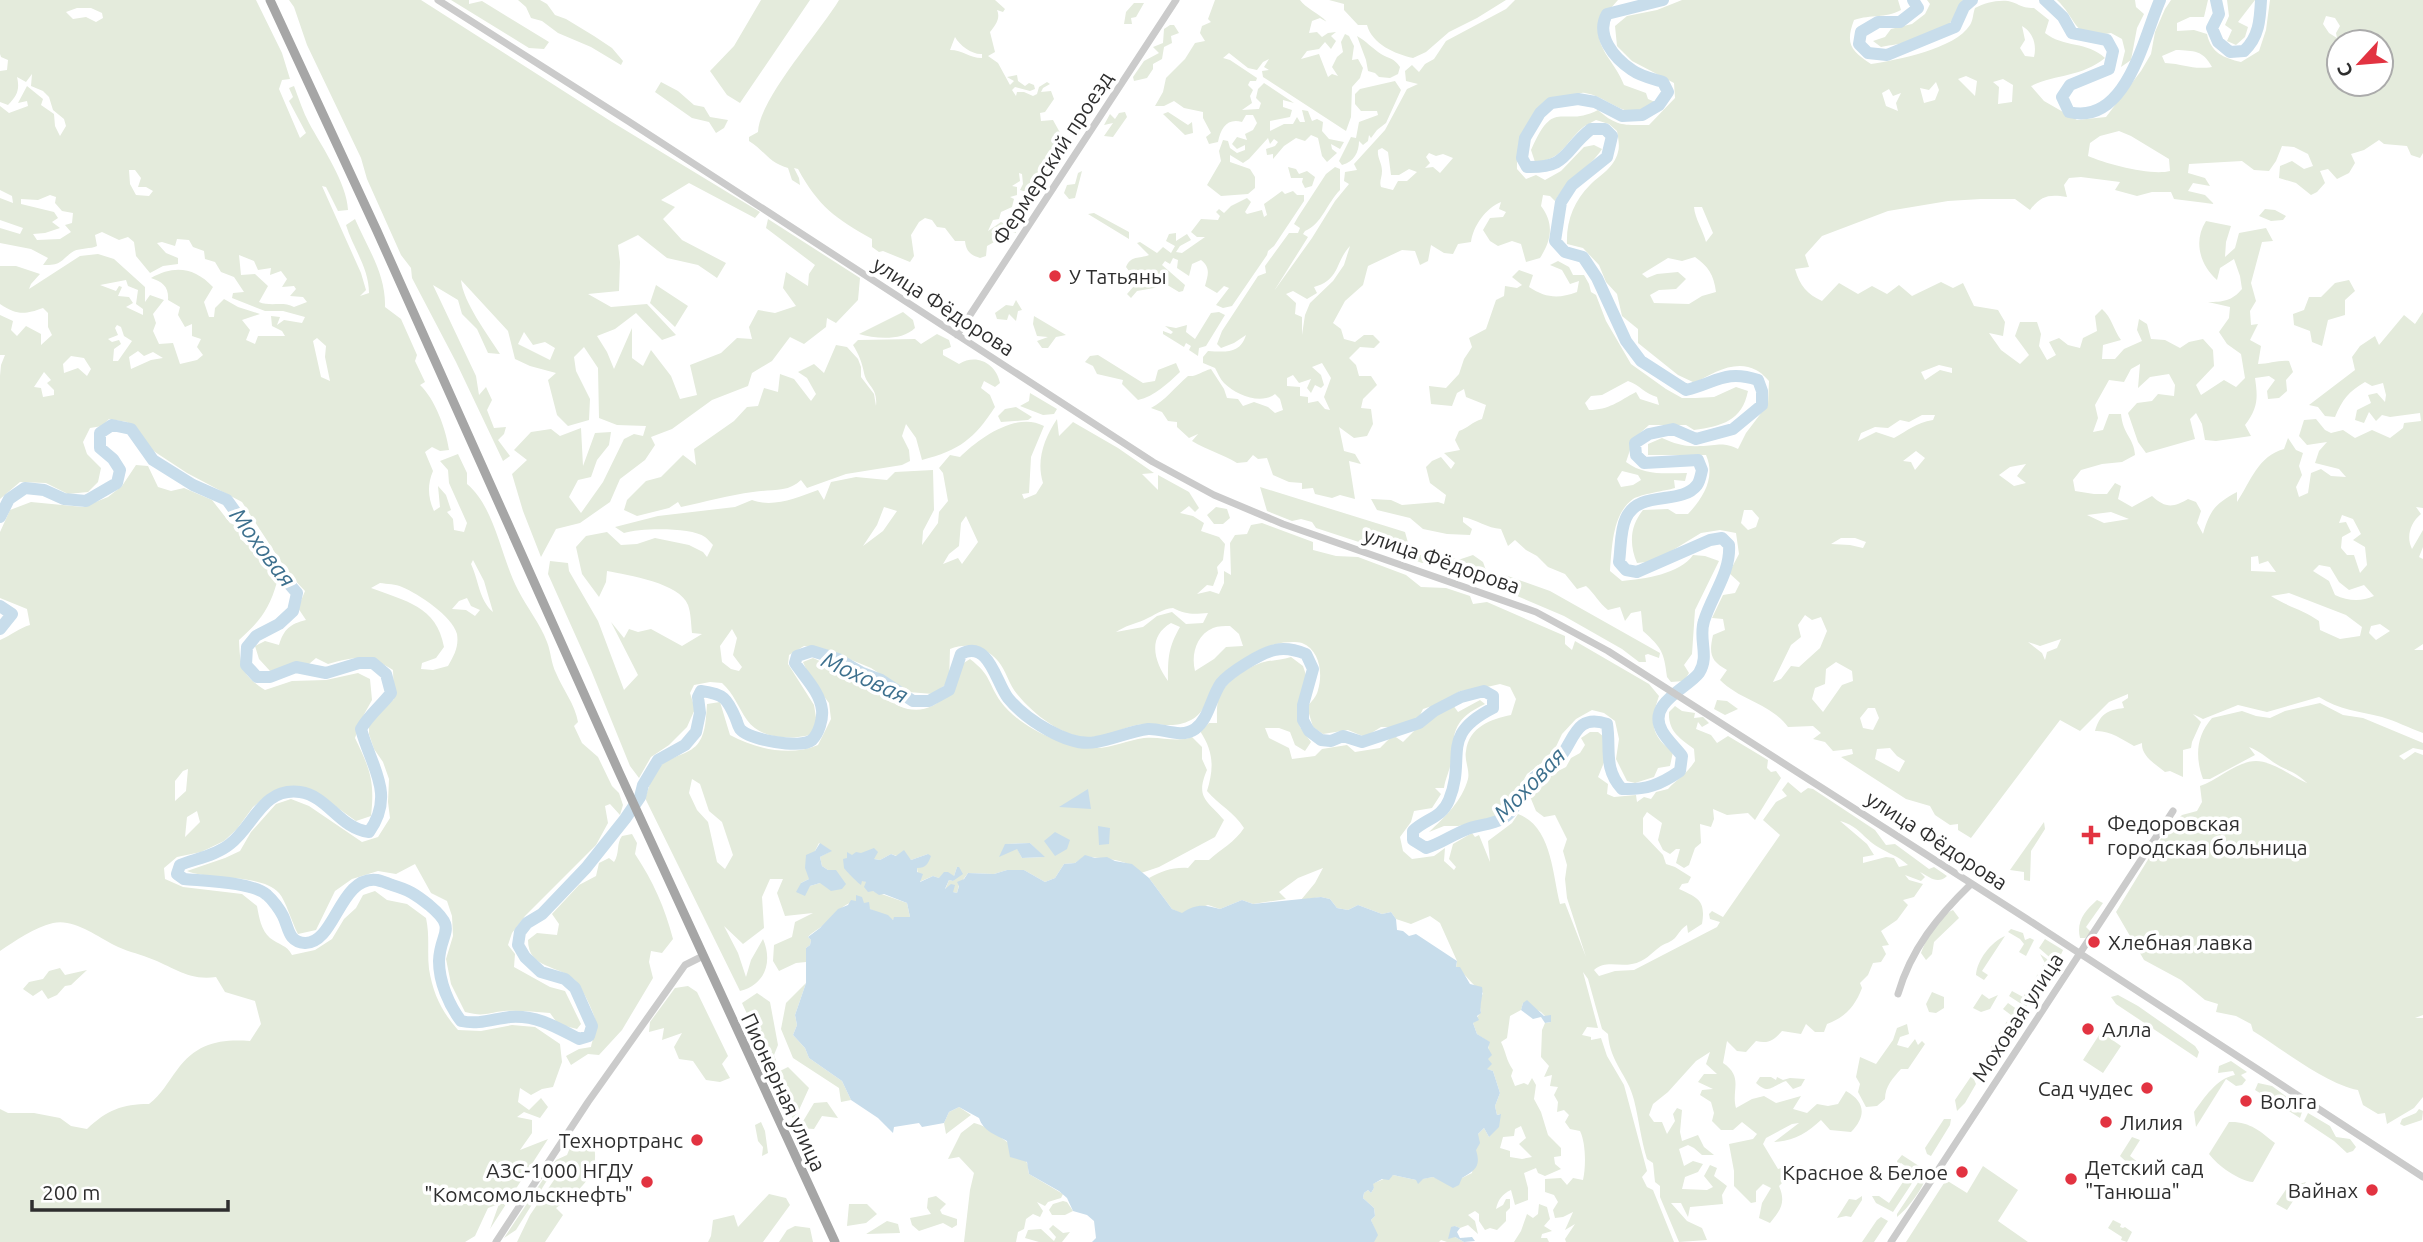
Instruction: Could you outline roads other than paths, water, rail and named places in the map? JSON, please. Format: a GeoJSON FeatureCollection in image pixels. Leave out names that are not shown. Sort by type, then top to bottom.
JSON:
{"type":"FeatureCollection","features":[{"type":"Feature","properties":{"kind":"main road","name":"Пионерная улица"},"geometry":{"type":"LineString","coordinates":[[270,0],[383,244],[702,956],[835,1242]]}},
{"type":"Feature","properties":{"kind":"street","name":"улица Фёдорова"},"geometry":{"type":"LineString","coordinates":[[438,0],[1153,463],[1214,495],[1283,524],[1536,612],[1608,652],[2423,1177]]}},
{"type":"Feature","properties":{"kind":"street","name":"Фермерский проезд"},"geometry":{"type":"LineString","coordinates":[[957,335],[1176,0]]}},
{"type":"Feature","properties":{"kind":"street","name":"Моховая улица"},"geometry":{"type":"LineString","coordinates":[[1891,1242],[2173,811]]}},
{"type":"Feature","properties":{"kind":"street"},"geometry":{"type":"LineString","coordinates":[[1898,994],[1903,975],[1916,949],[1941,914],[1971,884]]}},
{"type":"Feature","properties":{"kind":"street"},"geometry":{"type":"LineString","coordinates":[[496,1242],[588,1102],[685,965],[702,956]]}},
{"type":"Feature","properties":{"kind":"water"},"geometry":{"type":"Polygon","coordinates":[[[1088,789],[1091,809],[1059,807],[1088,789]]]}},
{"type":"Feature","properties":{"kind":"water"},"geometry":{"type":"Polygon","coordinates":[[[1098,826],[1110,828],[1109,844],[1099,845],[1098,826]]]}},
{"type":"Feature","properties":{"kind":"water"},"geometry":{"type":"Polygon","coordinates":[[[1055,832],[1070,840],[1067,849],[1055,856],[1044,841],[1055,832]]]}},
{"type":"Feature","properties":{"kind":"water"},"geometry":{"type":"Polygon","coordinates":[[[820,843],[832,851],[820,857],[822,866],[828,870],[836,870],[846,884],[842,889],[831,891],[820,883],[810,886],[805,896],[796,892],[801,883],[809,879],[805,868],[806,855],[815,851],[820,843]]]}},
{"type":"Feature","properties":{"kind":"water"},"geometry":{"type":"Polygon","coordinates":[[[1030,843],[1045,857],[1022,858],[1017,849],[999,857],[1005,844],[1030,843]]]}},
{"type":"Feature","properties":{"kind":"water"},"geometry":{"type":"Polygon","coordinates":[[[874,848],[878,852],[874,859],[880,860],[891,854],[896,856],[904,850],[911,860],[928,854],[931,856],[926,865],[917,868],[917,872],[923,874],[920,882],[933,876],[939,878],[944,872],[954,876],[959,867],[963,874],[953,881],[949,880],[945,889],[951,884],[955,885],[953,892],[957,893],[957,882],[964,879],[968,873],[994,874],[1007,870],[1024,870],[1045,882],[1055,878],[1064,864],[1075,863],[1085,855],[1107,857],[1132,864],[1149,878],[1172,909],[1182,913],[1200,906],[1220,909],[1242,900],[1253,904],[1321,897],[1330,899],[1337,908],[1348,910],[1358,905],[1382,914],[1391,912],[1396,919],[1397,930],[1409,936],[1416,934],[1457,961],[1456,967],[1460,967],[1470,984],[1482,987],[1481,1013],[1477,1016],[1479,1020],[1473,1023],[1477,1034],[1490,1042],[1488,1048],[1492,1055],[1488,1059],[1492,1064],[1487,1069],[1493,1071],[1500,1093],[1495,1106],[1497,1115],[1501,1114],[1499,1127],[1489,1137],[1484,1128],[1478,1134],[1480,1143],[1476,1150],[1476,1167],[1453,1188],[1433,1177],[1423,1179],[1418,1184],[1416,1180],[1393,1175],[1389,1180],[1382,1179],[1373,1184],[1371,1193],[1368,1190],[1363,1198],[1374,1208],[1375,1216],[1371,1220],[1378,1235],[1374,1242],[1092,1242],[1096,1238],[1094,1221],[1087,1215],[1073,1211],[1067,1198],[1059,1191],[1029,1174],[1027,1162],[1010,1157],[1007,1141],[994,1135],[979,1118],[959,1107],[949,1112],[944,1123],[922,1127],[919,1123],[894,1127],[893,1133],[878,1118],[851,1100],[842,1081],[809,1058],[805,1048],[793,1035],[797,1025],[795,1015],[806,983],[806,948],[811,940],[808,937],[838,909],[848,905],[851,900],[856,901],[856,895],[862,897],[864,903],[869,902],[870,909],[888,915],[893,920],[894,917],[910,917],[907,903],[884,894],[868,892],[864,887],[866,882],[862,881],[861,885],[844,868],[843,859],[847,858],[847,852],[852,855],[874,848]]]}},
{"type":"Feature","properties":{"kind":"water"},"geometry":{"type":"Polygon","coordinates":[[[1527,1000],[1544,1016],[1551,1015],[1551,1022],[1545,1023],[1541,1017],[1533,1019],[1521,1010],[1527,1000]]]}},
{"type":"Feature","properties":{"kind":"water"},"geometry":{"type":"Polygon","coordinates":[[[1451,1227],[1460,1228],[1457,1232],[1460,1238],[1472,1237],[1475,1241],[1464,1242],[1455,1237],[1448,1239],[1451,1227]]]}},
{"type":"Feature","properties":{"kind":"waterway","name":"Моховая"},"geometry":{"type":"LineString","coordinates":[[0,517],[9,499],[25,488],[44,490],[64,499],[86,501],[117,483],[120,470],[113,459],[100,448],[100,433],[112,425],[131,429],[153,460],[193,485],[227,500],[297,593],[293,611],[279,624],[256,636],[247,647],[246,665],[257,677],[270,677],[296,667],[326,673],[359,663],[373,663],[386,674],[391,693],[361,729],[379,780],[381,805],[369,832],[350,825],[310,795],[300,792],[276,795],[225,848],[180,865],[177,874],[184,879],[227,883],[260,891],[278,908],[292,937],[305,943],[324,933],[346,898],[354,888],[365,881],[379,880],[412,893],[438,913],[446,926],[439,961],[441,977],[452,1008],[461,1021],[529,1018],[579,1039],[589,1036],[592,1026],[575,988],[565,979],[541,972],[525,957],[518,945],[520,932],[527,923],[542,914],[586,868],[640,797],[643,785],[658,760],[685,745],[696,732],[700,713],[698,697],[701,691],[724,698],[740,729],[754,737],[797,744],[812,740],[821,722],[821,703],[795,663],[797,656],[812,651],[838,659],[881,680],[913,701],[929,701],[949,690],[961,654],[978,652],[985,657],[1008,698],[1025,715],[1048,730],[1085,743],[1148,729],[1190,732],[1204,720],[1225,679],[1254,659],[1279,649],[1291,649],[1306,654],[1313,669],[1303,705],[1303,720],[1309,731],[1321,740],[1331,741],[1343,736],[1362,742],[1419,723],[1434,711],[1461,697],[1484,691],[1493,696],[1493,708],[1476,718],[1465,728],[1460,738],[1454,785],[1446,806],[1438,815],[1413,831],[1413,840],[1426,848],[1465,830],[1498,821],[1507,815],[1530,782],[1557,761],[1576,732],[1588,722],[1607,724],[1610,766],[1622,789],[1652,786],[1680,771],[1682,756],[1662,731],[1659,712],[1670,697],[1694,679],[1702,667],[1703,628],[1707,611],[1727,565],[1729,545],[1722,538],[1710,540],[1637,572],[1626,570],[1619,562],[1621,540],[1624,523],[1632,509],[1650,500],[1690,491],[1698,483],[1702,470],[1698,460],[1644,463],[1636,455],[1635,443],[1649,434],[1673,429],[1696,439],[1733,429],[1762,405],[1762,391],[1758,380],[1737,376],[1721,378],[1686,390],[1641,361],[1626,341],[1597,278],[1583,257],[1565,252],[1555,241],[1561,202],[1572,185],[1607,157],[1612,136],[1605,129],[1591,129],[1564,157],[1551,165],[1527,167],[1522,158],[1525,138],[1540,113],[1551,103],[1578,99],[1595,102],[1622,116],[1642,115],[1659,105],[1668,92],[1663,82],[1639,74],[1625,65],[1613,53],[1603,30],[1607,14],[1663,0]]}},
{"type":"Feature","properties":{"kind":"waterway","name":"Моховая"},"geometry":{"type":"LineString","coordinates":[[1913,0],[1918,8],[1900,22],[1878,22],[1861,32],[1859,44],[1868,53],[1887,55],[1955,27],[1964,7],[1972,0]]}},
{"type":"Feature","properties":{"kind":"waterway","name":"Моховая"},"geometry":{"type":"LineString","coordinates":[[2045,0],[2063,17],[2072,33],[2107,40],[2113,51],[2109,69],[2070,85],[2062,97],[2069,112],[2089,113],[2105,106],[2130,76],[2160,0]]}},
{"type":"Feature","properties":{"kind":"waterway","name":"Моховая"},"geometry":{"type":"LineString","coordinates":[[2216,0],[2219,14],[2212,28],[2218,42],[2230,52],[2244,51],[2253,40],[2259,21],[2261,0]]}},
{"type":"Feature","properties":{"kind":"waterway","name":"Моховая"},"geometry":{"type":"LineString","coordinates":[[0,606],[12,614],[0,629]]}},
{"type":"Feature","properties":{"kind":"place","name":"У Татьяны"},"geometry":{"type":"Point","coordinates":[1055,276]}},
{"type":"Feature","properties":{"kind":"place","name":"Федоровская городская больница"},"geometry":{"type":"Point","coordinates":[2091,835]}},
{"type":"Feature","properties":{"kind":"place","name":"Хлебная лавка"},"geometry":{"type":"Point","coordinates":[2094,942]}},
{"type":"Feature","properties":{"kind":"place","name":"Алла"},"geometry":{"type":"Point","coordinates":[2088,1029]}},
{"type":"Feature","properties":{"kind":"place","name":"Сад чудес"},"geometry":{"type":"Point","coordinates":[2147,1088]}},
{"type":"Feature","properties":{"kind":"place","name":"Волга"},"geometry":{"type":"Point","coordinates":[2246,1101]}},
{"type":"Feature","properties":{"kind":"place","name":"Лилия"},"geometry":{"type":"Point","coordinates":[2106,1122]}},
{"type":"Feature","properties":{"kind":"place","name":"Технортранс"},"geometry":{"type":"Point","coordinates":[697,1140]}},
{"type":"Feature","properties":{"kind":"place","name":"Красное & Белое"},"geometry":{"type":"Point","coordinates":[1962,1172]}},
{"type":"Feature","properties":{"kind":"place","name":"Детский сад \"Танюша\""},"geometry":{"type":"Point","coordinates":[2071,1179]}},
{"type":"Feature","properties":{"kind":"place","name":"АЗС-1000 НГДУ \"Комсомольскнефть\""},"geometry":{"type":"Point","coordinates":[647,1182]}},
{"type":"Feature","properties":{"kind":"place","name":"Вайнах"},"geometry":{"type":"Point","coordinates":[2372,1190]}}]}
